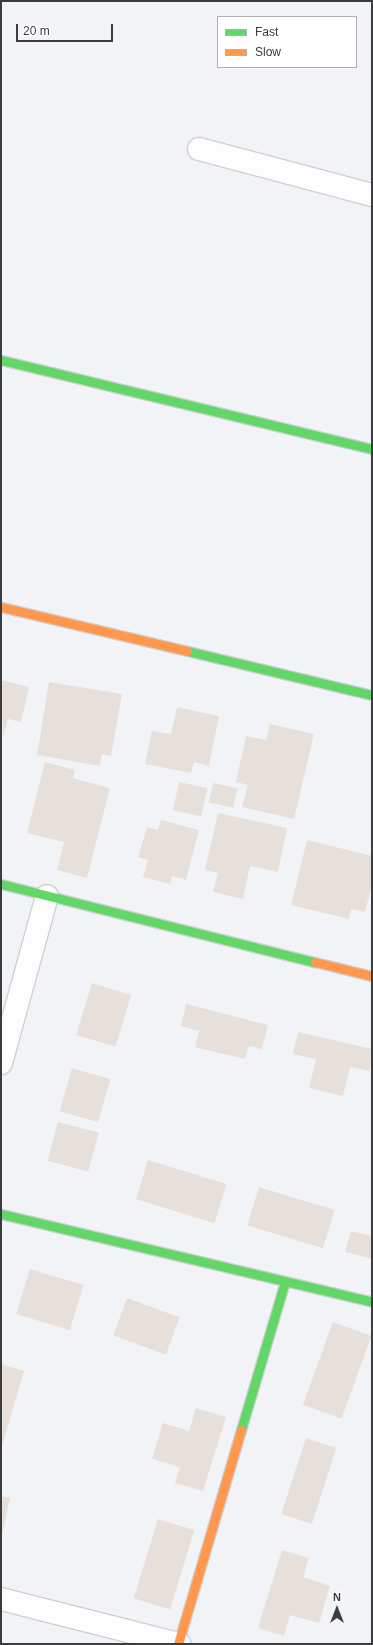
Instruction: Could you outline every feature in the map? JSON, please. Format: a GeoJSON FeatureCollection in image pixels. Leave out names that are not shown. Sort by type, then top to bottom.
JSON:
{"type":"FeatureCollection","features":[{"type":"Feature","properties":{"kind":"street"},"geometry":{"type":"LineString","coordinates":[[199,149],[372,195]]}},
{"type":"Feature","properties":{"kind":"street"},"geometry":{"type":"LineString","coordinates":[[1,360],[372,449]]}},
{"type":"Feature","properties":{"kind":"street"},"geometry":{"type":"LineString","coordinates":[[1,607],[372,695]]}},
{"type":"Feature","properties":{"kind":"street"},"geometry":{"type":"LineString","coordinates":[[1,884],[372,976]]}},
{"type":"Feature","properties":{"kind":"street"},"geometry":{"type":"LineString","coordinates":[[1,1063],[47,896]]}},
{"type":"Feature","properties":{"kind":"street"},"geometry":{"type":"LineString","coordinates":[[1,1214],[372,1302]]}},
{"type":"Feature","properties":{"kind":"street"},"geometry":{"type":"LineString","coordinates":[[1,1599],[179,1644],[285,1281]]}},
{"type":"Feature","properties":{"kind":"building"},"geometry":{"type":"Polygon","coordinates":[[[1,680],[29,687],[21,722],[8,719],[3,737],[1,680]]]}},
{"type":"Feature","properties":{"kind":"building"},"geometry":{"type":"Polygon","coordinates":[[[49,682],[122,694],[111,756],[102,754],[100,766],[37,755],[49,682]]]}},
{"type":"Feature","properties":{"kind":"building"},"geometry":{"type":"Polygon","coordinates":[[[177,707],[219,716],[209,766],[194,762],[191,773],[145,764],[152,731],[171,734],[177,707]]]}},
{"type":"Feature","properties":{"kind":"building"},"geometry":{"type":"Polygon","coordinates":[[[270,724],[314,734],[294,819],[242,807],[248,785],[236,782],[246,736],[266,740],[270,724]]]}},
{"type":"Feature","properties":{"kind":"building"},"geometry":{"type":"Polygon","coordinates":[[[45,762],[75,770],[73,778],[110,788],[87,878],[57,870],[64,842],[27,833],[45,762]]]}},
{"type":"Feature","properties":{"kind":"building"},"geometry":{"type":"Polygon","coordinates":[[[179,782],[207,788],[201,816],[173,810],[179,782]]]}},
{"type":"Feature","properties":{"kind":"building"},"geometry":{"type":"Polygon","coordinates":[[[213,783],[237,788],[233,808],[209,803],[213,783]]]}},
{"type":"Feature","properties":{"kind":"building"},"geometry":{"type":"Polygon","coordinates":[[[218,813],[287,828],[278,872],[250,866],[243,899],[213,892],[218,873],[205,870],[218,813]]]}},
{"type":"Feature","properties":{"kind":"building"},"geometry":{"type":"Polygon","coordinates":[[[161,820],[199,830],[186,880],[172,876],[170,884],[143,877],[148,860],[138,857],[147,827],[158,830],[161,820]]]}},
{"type":"Feature","properties":{"kind":"building"},"geometry":{"type":"Polygon","coordinates":[[[307,840],[372,856],[372,885],[365,912],[351,909],[349,919],[291,905],[307,840]]]}},
{"type":"Feature","properties":{"kind":"building"},"geometry":{"type":"Polygon","coordinates":[[[92,983],[131,995],[115,1047],[76,1035],[92,983]]]}},
{"type":"Feature","properties":{"kind":"building"},"geometry":{"type":"Polygon","coordinates":[[[186,1004],[268,1025],[262,1049],[249,1046],[245,1059],[195,1047],[199,1031],[181,1026],[186,1004]]]}},
{"type":"Feature","properties":{"kind":"building"},"geometry":{"type":"Polygon","coordinates":[[[298,1032],[372,1049],[370,1071],[350,1067],[343,1096],[309,1088],[316,1059],[293,1054],[298,1032]]]}},
{"type":"Feature","properties":{"kind":"building"},"geometry":{"type":"Polygon","coordinates":[[[72,1068],[110,1079],[98,1122],[60,1111],[72,1068]]]}},
{"type":"Feature","properties":{"kind":"building"},"geometry":{"type":"Polygon","coordinates":[[[58,1122],[99,1133],[88,1172],[48,1161],[58,1122]]]}},
{"type":"Feature","properties":{"kind":"building"},"geometry":{"type":"Polygon","coordinates":[[[148,1160],[226,1184],[214,1223],[136,1199],[148,1160]]]}},
{"type":"Feature","properties":{"kind":"building"},"geometry":{"type":"Polygon","coordinates":[[[259,1187],[335,1210],[323,1248],[247,1225],[259,1187]]]}},
{"type":"Feature","properties":{"kind":"building"},"geometry":{"type":"Polygon","coordinates":[[[351,1231],[372,1236],[372,1259],[345,1252],[351,1231]]]}},
{"type":"Feature","properties":{"kind":"building"},"geometry":{"type":"Polygon","coordinates":[[[30,1269],[84,1285],[70,1330],[16,1314],[30,1269]]]}},
{"type":"Feature","properties":{"kind":"building"},"geometry":{"type":"Polygon","coordinates":[[[127,1298],[180,1317],[166,1355],[113,1336],[127,1298]]]}},
{"type":"Feature","properties":{"kind":"building"},"geometry":{"type":"Polygon","coordinates":[[[333,1322],[372,1336],[341,1419],[303,1405],[333,1322]]]}},
{"type":"Feature","properties":{"kind":"building"},"geometry":{"type":"Polygon","coordinates":[[[1,1364],[24,1371],[1,1449],[1,1364]]]}},
{"type":"Feature","properties":{"kind":"building"},"geometry":{"type":"Polygon","coordinates":[[[196,1408],[226,1417],[203,1491],[175,1483],[180,1467],[152,1459],[163,1423],[189,1431],[196,1408]]]}},
{"type":"Feature","properties":{"kind":"building"},"geometry":{"type":"Polygon","coordinates":[[[306,1438],[336,1448],[312,1524],[281,1514],[306,1438]]]}},
{"type":"Feature","properties":{"kind":"building"},"geometry":{"type":"Polygon","coordinates":[[[1,1496],[10,1498],[2,1535],[1,1535],[1,1496]]]}},
{"type":"Feature","properties":{"kind":"building"},"geometry":{"type":"Polygon","coordinates":[[[158,1519],[194,1530],[170,1609],[134,1598],[158,1519]]]}},
{"type":"Feature","properties":{"kind":"building"},"geometry":{"type":"Polygon","coordinates":[[[282,1550],[309,1558],[303,1577],[330,1586],[319,1623],[290,1615],[284,1636],[258,1628],[282,1550]]]}},
{"type":"Feature","properties":{"kind":"traffic: fast"},"geometry":{"type":"LineString","coordinates":[[1,360],[372,449]]}},
{"type":"Feature","properties":{"kind":"traffic: fast"},"geometry":{"type":"LineString","coordinates":[[187,651],[372,695]]}},
{"type":"Feature","properties":{"kind":"traffic: fast"},"geometry":{"type":"LineString","coordinates":[[1,884],[315,962]]}},
{"type":"Feature","properties":{"kind":"traffic: fast"},"geometry":{"type":"LineString","coordinates":[[1,1214],[372,1302]]}},
{"type":"Feature","properties":{"kind":"traffic: fast"},"geometry":{"type":"LineString","coordinates":[[241,1430],[285,1281]]}},
{"type":"Feature","properties":{"kind":"traffic: slow"},"geometry":{"type":"LineString","coordinates":[[1,607],[187,651]]}},
{"type":"Feature","properties":{"kind":"traffic: slow"},"geometry":{"type":"LineString","coordinates":[[315,962],[372,976]]}},
{"type":"Feature","properties":{"kind":"traffic: slow"},"geometry":{"type":"LineString","coordinates":[[178,1644],[241,1430]]}}]}
